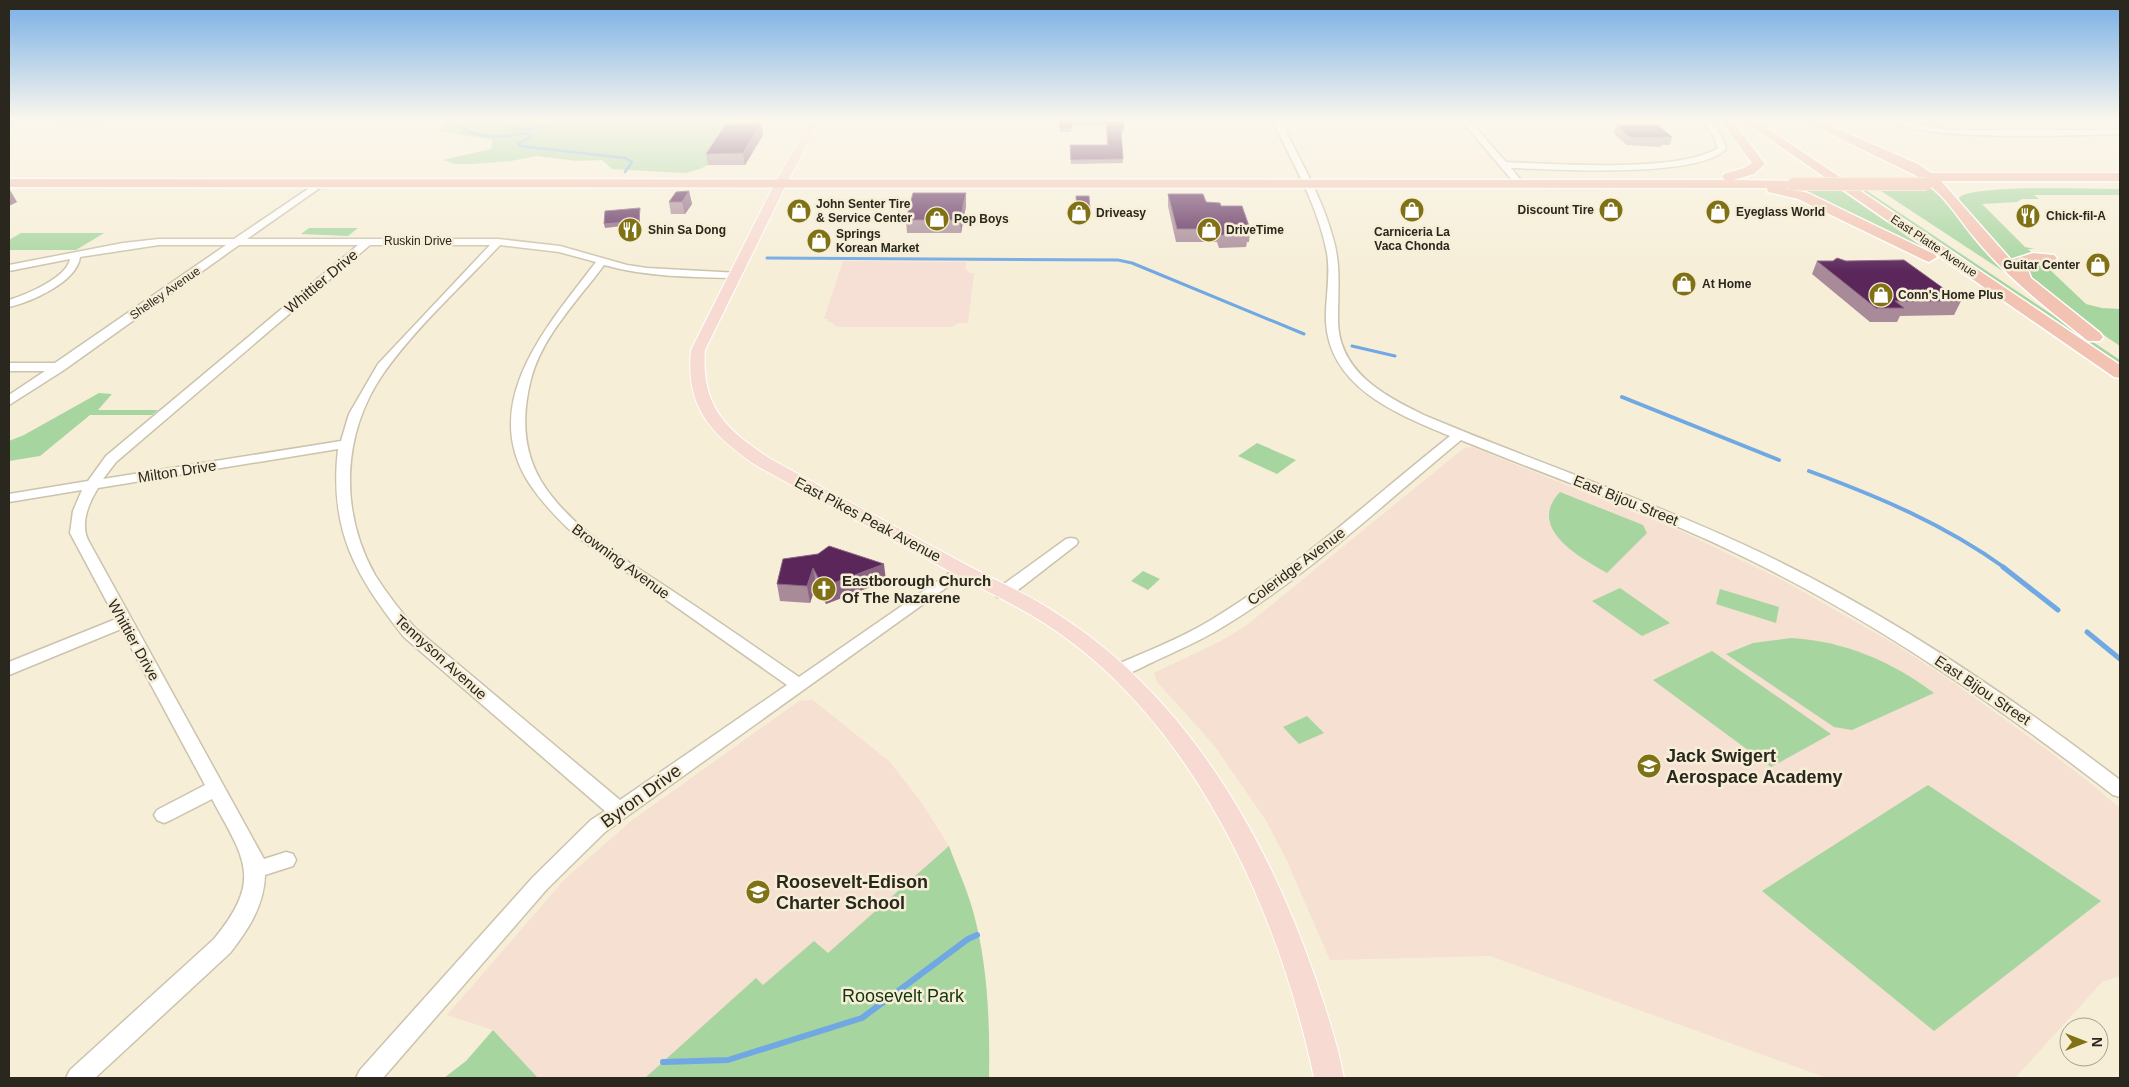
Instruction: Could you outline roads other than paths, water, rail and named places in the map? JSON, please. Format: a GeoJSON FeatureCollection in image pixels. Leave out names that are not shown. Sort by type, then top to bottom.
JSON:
{"type":"FeatureCollection","features":[{"type":"Feature","properties":{"kind":"highway"},"geometry":{"type":"LineString","coordinates":[[1733,181],[1749,171]]}},
{"type":"Feature","properties":{"kind":"highway"},"geometry":{"type":"LineString","coordinates":[[1768,171],[1787,184],[1922,253],[2054,328]]}},
{"type":"Feature","properties":{"kind":"highway","name":"East Platte Avenue"},"geometry":{"type":"LineString","coordinates":[[1823,171],[2120,373]]}},
{"type":"Feature","properties":{"kind":"highway","name":"East Platte Avenue"},"geometry":{"type":"LineString","coordinates":[[1841,171],[2120,354]]}},
{"type":"Feature","properties":{"kind":"highway"},"geometry":{"type":"LineString","coordinates":[[1914,171],[1951,198],[1982,239],[2023,278],[2094,337]]}},
{"type":"Feature","properties":{"kind":"highway"},"geometry":{"type":"LineString","coordinates":[[1939,171],[1984,177]]}},
{"type":"Feature","properties":{"kind":"highway"},"geometry":{"type":"LineString","coordinates":[[9,176],[782,180],[1733,181],[1787,184],[1931,182],[2120,185]]}},
{"type":"Feature","properties":{"kind":"highway"},"geometry":{"type":"LineString","coordinates":[[1733,181],[1787,184],[1910,177],[1931,182],[1984,177],[2120,177]]}},
{"type":"Feature","properties":{"kind":"highway"},"geometry":{"type":"LineString","coordinates":[[9,183],[782,180]]}},
{"type":"Feature","properties":{"kind":"highway"},"geometry":{"type":"LineString","coordinates":[[1951,198],[1961,191],[1996,184]]}},
{"type":"Feature","properties":{"kind":"highway"},"geometry":{"type":"LineString","coordinates":[[2023,278],[2018,269],[2018,262],[2033,258],[2049,258]]}},
{"type":"Feature","properties":{"kind":"main road","name":"East Pikes Peak Avenue"},"geometry":{"type":"LineString","coordinates":[[787,171],[700,343],[695,365],[697,390],[701,402],[711,417],[741,448],[763,462],[1052,619],[1078,636],[1117,671],[1159,717],[1196,763],[1226,807],[1254,859],[1280,915],[1299,970],[1329,1078]]}},
{"type":"Feature","properties":{"kind":"street","name":"East Bijou Street"},"geometry":{"type":"LineString","coordinates":[[1299,171],[1321,219],[1333,254],[1333,340],[1342,362],[1353,376],[1390,404],[1459,435],[1688,525],[1753,555],[1898,634],[1974,683],[2064,746],[2120,790]]}},
{"type":"Feature","properties":{"kind":"street"},"geometry":{"type":"LineString","coordinates":[[1508,171],[1518,181]]}},
{"type":"Feature","properties":{"kind":"street","name":"Shelley Avenue"},"geometry":{"type":"LineString","coordinates":[[9,401],[321,183]]}},
{"type":"Feature","properties":{"kind":"street","name":"Whittier Drive"},"geometry":{"type":"LineString","coordinates":[[78,1078],[222,946],[242,921],[252,900],[256,885],[253,855],[84,546],[77,527],[77,519],[94,484],[111,459],[369,241]]}},
{"type":"Feature","properties":{"kind":"street","name":"Ruskin Drive"},"geometry":{"type":"LineString","coordinates":[[9,268],[159,242],[498,242],[560,249],[626,268],[669,274],[735,275]]}},
{"type":"Feature","properties":{"kind":"street","name":"Tennyson Avenue"},"geometry":{"type":"LineString","coordinates":[[498,242],[383,365],[364,397],[345,444],[341,496],[350,539],[358,560],[386,606],[423,644],[619,811]]}},
{"type":"Feature","properties":{"kind":"street"},"geometry":{"type":"LineString","coordinates":[[9,304],[30,297],[64,275],[74,264],[75,256]]}},
{"type":"Feature","properties":{"kind":"street","name":"Browning Avenue"},"geometry":{"type":"LineString","coordinates":[[602,261],[546,336],[524,378],[517,416],[518,438],[524,460],[535,483],[566,522],[605,552],[799,685]]}},
{"type":"Feature","properties":{"kind":"street"},"geometry":{"type":"LineString","coordinates":[[9,367],[60,367]]}},
{"type":"Feature","properties":{"kind":"street","name":"Coleridge Avenue"},"geometry":{"type":"LineString","coordinates":[[1117,671],[1188,639],[1229,617],[1314,554],[1459,435]]}},
{"type":"Feature","properties":{"kind":"street","name":"Milton Drive"},"geometry":{"type":"LineString","coordinates":[[9,498],[345,444]]}},
{"type":"Feature","properties":{"kind":"street"},"geometry":{"type":"LineString","coordinates":[[1003,592],[1071,542]]}},
{"type":"Feature","properties":{"kind":"street","name":"Byron Drive"},"geometry":{"type":"LineString","coordinates":[[368,1078],[540,884],[572,851],[619,811],[963,570]]}},
{"type":"Feature","properties":{"kind":"street"},"geometry":{"type":"LineString","coordinates":[[9,669],[124,622]]}},
{"type":"Feature","properties":{"kind":"street"},"geometry":{"type":"LineString","coordinates":[[164,815],[216,788]]}},
{"type":"Feature","properties":{"kind":"street"},"geometry":{"type":"LineString","coordinates":[[255,870],[286,860]]}},
{"type":"Feature","properties":{"kind":"waterway"},"geometry":{"type":"LineString","coordinates":[[767,258],[1118,260],[1132,263],[1304,334]]}},
{"type":"Feature","properties":{"kind":"waterway"},"geometry":{"type":"LineString","coordinates":[[1352,346],[1395,356]]}},
{"type":"Feature","properties":{"kind":"waterway"},"geometry":{"type":"LineString","coordinates":[[1622,397],[1779,460]]}},
{"type":"Feature","properties":{"kind":"waterway"},"geometry":{"type":"LineString","coordinates":[[1809,471],[1861,491],[1935,525],[1982,552],[2005,568]]}},
{"type":"Feature","properties":{"kind":"waterway"},"geometry":{"type":"LineString","coordinates":[[2003,567],[2058,610]]}},
{"type":"Feature","properties":{"kind":"waterway"},"geometry":{"type":"LineString","coordinates":[[2087,632],[2120,659]]}},
{"type":"Feature","properties":{"kind":"waterway"},"geometry":{"type":"LineString","coordinates":[[663,1062],[728,1060],[862,1018],[968,939],[977,935]]}},
{"type":"Feature","properties":{"kind":"place","name":"Carniceria La Vaca Chonda"},"geometry":{"type":"Point","coordinates":[1412,210]}},
{"type":"Feature","properties":{"kind":"place","name":"Discount Tire"},"geometry":{"type":"Point","coordinates":[1611,210]}},
{"type":"Feature","properties":{"kind":"place","name":"John Senter Tire & Service Center"},"geometry":{"type":"Point","coordinates":[799,211]}},
{"type":"Feature","properties":{"kind":"place","name":"Eyeglass World"},"geometry":{"type":"Point","coordinates":[1718,212]}},
{"type":"Feature","properties":{"kind":"place","name":"Driveasy"},"geometry":{"type":"Point","coordinates":[1079,213]}},
{"type":"Feature","properties":{"kind":"place","name":"Chick-fil-A"},"geometry":{"type":"Point","coordinates":[2028,216]}},
{"type":"Feature","properties":{"kind":"place","name":"Pep Boys"},"geometry":{"type":"Point","coordinates":[937,219]}},
{"type":"Feature","properties":{"kind":"place","name":"Shin Sa Dong"},"geometry":{"type":"Point","coordinates":[630,230]}},
{"type":"Feature","properties":{"kind":"place","name":"DriveTime"},"geometry":{"type":"Point","coordinates":[1209,230]}},
{"type":"Feature","properties":{"kind":"place","name":"Springs Korean Market"},"geometry":{"type":"Point","coordinates":[819,241]}},
{"type":"Feature","properties":{"kind":"place","name":"Guitar Center"},"geometry":{"type":"Point","coordinates":[2098,265]}},
{"type":"Feature","properties":{"kind":"place","name":"At Home"},"geometry":{"type":"Point","coordinates":[1684,284]}},
{"type":"Feature","properties":{"kind":"place","name":"Conn's Home Plus"},"geometry":{"type":"Point","coordinates":[1881,295]}},
{"type":"Feature","properties":{"kind":"place","name":"Eastborough Church Of The Nazarene"},"geometry":{"type":"Point","coordinates":[824,589]}},
{"type":"Feature","properties":{"kind":"place","name":"Jack Swigert Aerospace Academy"},"geometry":{"type":"Point","coordinates":[1649,766]}},
{"type":"Feature","properties":{"kind":"place","name":"Roosevelt-Edison Charter School"},"geometry":{"type":"Point","coordinates":[758,892]}},
{"type":"Feature","properties":{"kind":"park label","name":"Roosevelt Park"},"geometry":{"type":"Point","coordinates":[903,996]}}]}
